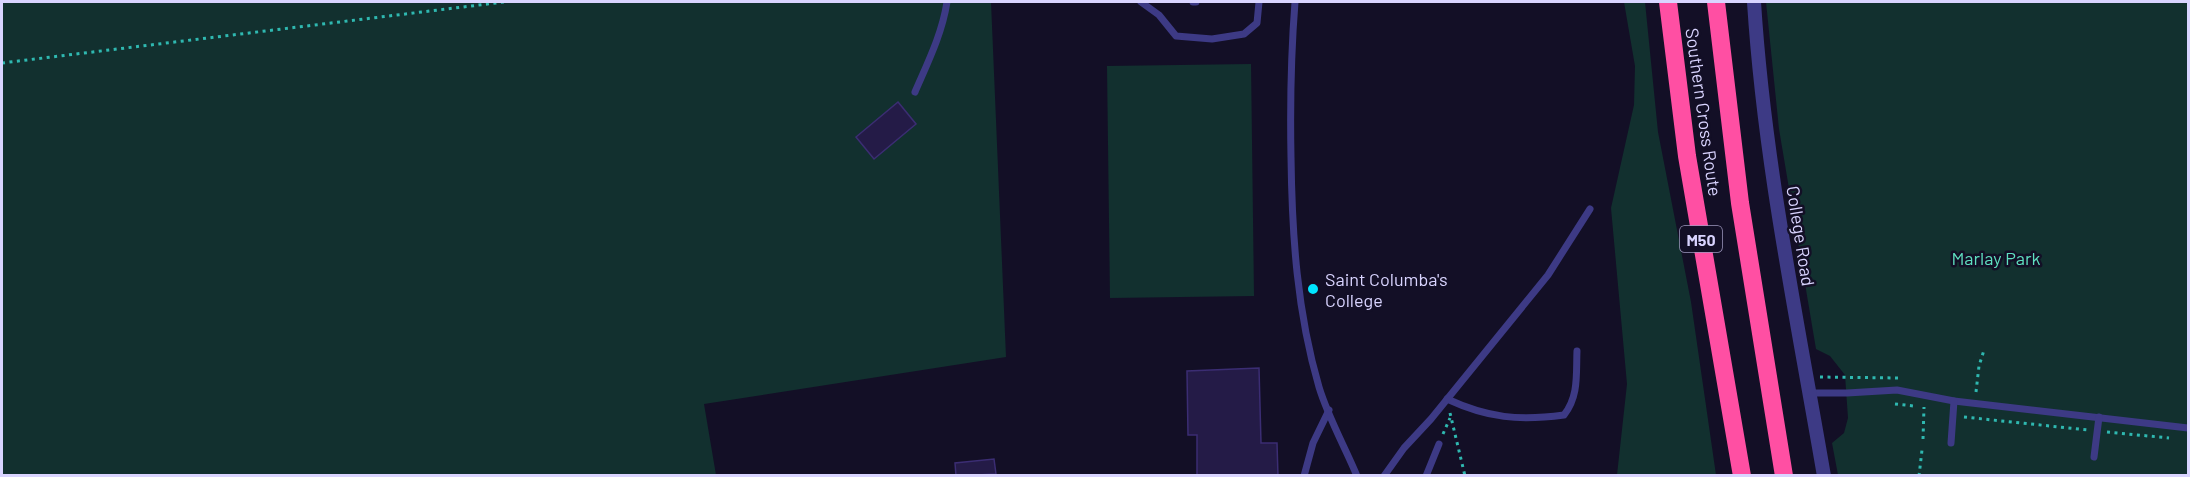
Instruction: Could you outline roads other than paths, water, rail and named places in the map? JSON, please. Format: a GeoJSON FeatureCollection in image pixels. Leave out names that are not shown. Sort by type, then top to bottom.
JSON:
{"type":"FeatureCollection","features":[{"type":"Feature","properties":{"kind":"highway","name":"Southern Cross Route"},"geometry":{"type":"LineString","coordinates":[[1668,2],[1687,156],[1742,476]]}},
{"type":"Feature","properties":{"kind":"highway","name":"Southern Cross Route"},"geometry":{"type":"LineString","coordinates":[[1716,2],[1740,202],[1784,476]]}},
{"type":"Feature","properties":{"kind":"street","name":"College Road"},"geometry":{"type":"LineString","coordinates":[[1754,2],[1763,103],[1793,300],[1824,476]]}},
{"type":"Feature","properties":{"kind":"lane"},"geometry":{"type":"LineString","coordinates":[[915,92],[945,20],[947,2]]}},
{"type":"Feature","properties":{"kind":"lane"},"geometry":{"type":"LineString","coordinates":[[1141,2],[1159,15],[1176,36],[1212,39],[1244,34],[1257,24],[1259,2]]}},
{"type":"Feature","properties":{"kind":"lane"},"geometry":{"type":"LineString","coordinates":[[1296,2],[1291,51],[1292,227],[1299,292],[1320,389],[1357,476]]}},
{"type":"Feature","properties":{"kind":"lane"},"geometry":{"type":"LineString","coordinates":[[1384,476],[1404,448],[1548,275],[1590,209]]}},
{"type":"Feature","properties":{"kind":"lane"},"geometry":{"type":"LineString","coordinates":[[1447,399],[1490,416],[1537,418],[1564,415],[1572,405],[1576,387],[1577,351]]}},
{"type":"Feature","properties":{"kind":"lane"},"geometry":{"type":"LineString","coordinates":[[1810,393],[1897,390],[1954,401],[2188,428]]}},
{"type":"Feature","properties":{"kind":"lane"},"geometry":{"type":"LineString","coordinates":[[1951,443],[1954,401]]}},
{"type":"Feature","properties":{"kind":"lane"},"geometry":{"type":"LineString","coordinates":[[1304,476],[1313,443],[1329,410]]}},
{"type":"Feature","properties":{"kind":"lane"},"geometry":{"type":"LineString","coordinates":[[2094,458],[2099,417]]}},
{"type":"Feature","properties":{"kind":"lane"},"geometry":{"type":"LineString","coordinates":[[1426,476],[1439,444]]}},
{"type":"Feature","properties":{"kind":"place","name":"Saint Columba's College"},"geometry":{"type":"Point","coordinates":[1313,289]}},
{"type":"Feature","properties":{"kind":"park label","name":"Marlay Park"},"geometry":{"type":"Point","coordinates":[1996,258]}}]}
